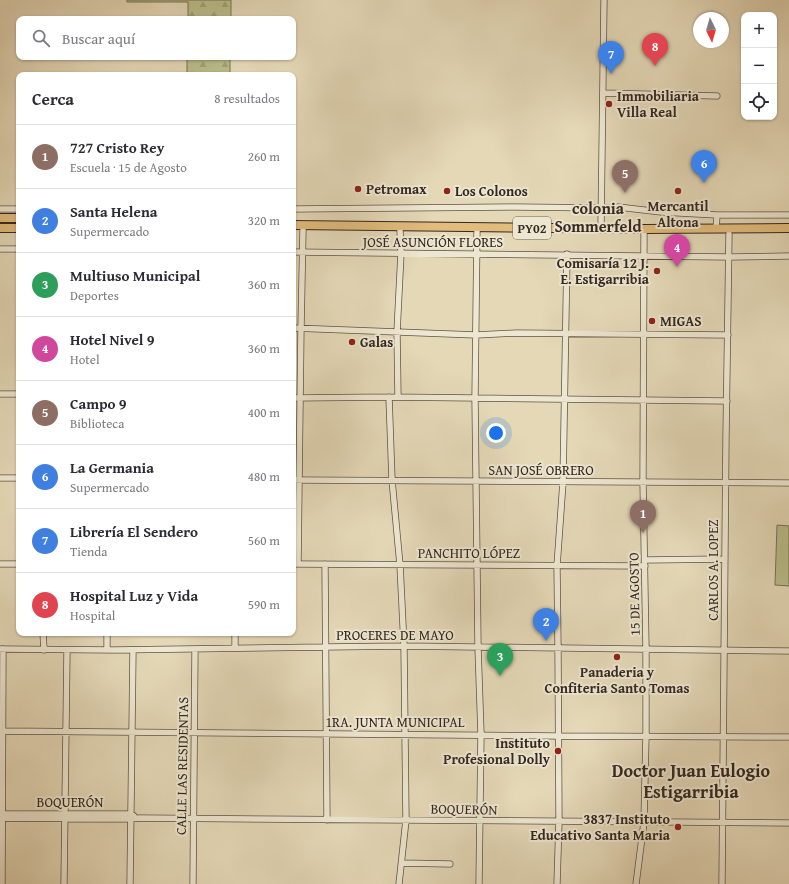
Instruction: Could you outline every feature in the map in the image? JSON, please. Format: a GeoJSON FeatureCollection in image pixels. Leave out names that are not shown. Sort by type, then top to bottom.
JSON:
{"type":"FeatureCollection","features":[{"type":"Feature","properties":{"kind":"highway"},"geometry":{"type":"LineString","coordinates":[[0,218],[16,218]]}},
{"type":"Feature","properties":{"kind":"highway","name":"PY02"},"geometry":{"type":"LineString","coordinates":[[296,225],[644,229],[789,228]]}},
{"type":"Feature","properties":{"kind":"highway"},"geometry":{"type":"LineString","coordinates":[[0,228],[16,228]]}},
{"type":"Feature","properties":{"kind":"highway","name":"PY02"},"geometry":{"type":"LineString","coordinates":[[296,230],[477,230],[729,234],[789,233]]}},
{"type":"Feature","properties":{"kind":"street"},"geometry":{"type":"LineString","coordinates":[[601,228],[604,0]]}},
{"type":"Feature","properties":{"kind":"street"},"geometry":{"type":"LineString","coordinates":[[603,93],[717,96]]}},
{"type":"Feature","properties":{"kind":"street"},"geometry":{"type":"LineString","coordinates":[[296,209],[618,207],[662,212],[770,216],[789,215]]}},
{"type":"Feature","properties":{"kind":"street"},"geometry":{"type":"LineString","coordinates":[[0,209],[16,209]]}},
{"type":"Feature","properties":{"kind":"street"},"geometry":{"type":"LineString","coordinates":[[716,229],[717,214]]}},
{"type":"Feature","properties":{"kind":"street"},"geometry":{"type":"LineString","coordinates":[[770,216],[771,229]]}},
{"type":"Feature","properties":{"kind":"street"},"geometry":{"type":"LineString","coordinates":[[296,564],[296,480],[300,398],[303,230]]}},
{"type":"Feature","properties":{"kind":"street"},"geometry":{"type":"LineString","coordinates":[[398,397],[397,332],[401,253],[400,230]]}},
{"type":"Feature","properties":{"kind":"street"},"geometry":{"type":"LineString","coordinates":[[477,230],[475,398],[478,647],[481,734],[479,884]]}},
{"type":"Feature","properties":{"kind":"street","name":"15 DE AGOSTO"},"geometry":{"type":"LineString","coordinates":[[636,884],[644,822],[646,735],[643,482],[644,233]]}},
{"type":"Feature","properties":{"kind":"street","name":"CARLOS A. LOPEZ"},"geometry":{"type":"LineString","coordinates":[[722,884],[729,234]]}},
{"type":"Feature","properties":{"kind":"street"},"geometry":{"type":"LineString","coordinates":[[0,249],[16,249]]}},
{"type":"Feature","properties":{"kind":"street","name":"JOSÉ ASUNCIÓN FLORES"},"geometry":{"type":"LineString","coordinates":[[296,252],[729,257],[789,256]]}},
{"type":"Feature","properties":{"kind":"street"},"geometry":{"type":"LineString","coordinates":[[557,884],[559,821],[557,566],[563,482],[567,254]]}},
{"type":"Feature","properties":{"kind":"street"},"geometry":{"type":"LineString","coordinates":[[296,328],[476,335],[516,333],[728,335]]}},
{"type":"Feature","properties":{"kind":"street"},"geometry":{"type":"LineString","coordinates":[[0,394],[16,394]]}},
{"type":"Feature","properties":{"kind":"street"},"geometry":{"type":"LineString","coordinates":[[389,396],[392,480],[400,565],[404,646],[406,820],[399,884]]}},
{"type":"Feature","properties":{"kind":"street"},"geometry":{"type":"LineString","coordinates":[[296,398],[389,396],[727,401]]}},
{"type":"Feature","properties":{"kind":"street"},"geometry":{"type":"LineString","coordinates":[[0,478],[16,478]]}},
{"type":"Feature","properties":{"kind":"street","name":"SAN JOSÉ OBRERO"},"geometry":{"type":"LineString","coordinates":[[296,480],[789,483]]}},
{"type":"Feature","properties":{"kind":"street","name":"PANCHITO LÓPEZ"},"geometry":{"type":"LineString","coordinates":[[296,564],[557,566],[725,559]]}},
{"type":"Feature","properties":{"kind":"street"},"geometry":{"type":"LineString","coordinates":[[0,564],[16,564]]}},
{"type":"Feature","properties":{"kind":"street"},"geometry":{"type":"LineString","coordinates":[[325,564],[327,820]]}},
{"type":"Feature","properties":{"kind":"street"},"geometry":{"type":"LineString","coordinates":[[43,636],[44,650]]}},
{"type":"Feature","properties":{"kind":"street"},"geometry":{"type":"LineString","coordinates":[[107,636],[107,650]]}},
{"type":"Feature","properties":{"kind":"street"},"geometry":{"type":"LineString","coordinates":[[235,636],[235,648]]}},
{"type":"Feature","properties":{"kind":"street","name":"PROCERES DE MAYO"},"geometry":{"type":"LineString","coordinates":[[1,649],[133,650],[404,646],[789,651]]}},
{"type":"Feature","properties":{"kind":"street"},"geometry":{"type":"LineString","coordinates":[[1,649],[2,884]]}},
{"type":"Feature","properties":{"kind":"street","name":"CALLE LAS RESIDENTAS"},"geometry":{"type":"LineString","coordinates":[[193,884],[195,649]]}},
{"type":"Feature","properties":{"kind":"street"},"geometry":{"type":"LineString","coordinates":[[64,884],[67,650]]}},
{"type":"Feature","properties":{"kind":"street"},"geometry":{"type":"LineString","coordinates":[[130,884],[133,650]]}},
{"type":"Feature","properties":{"kind":"street","name":"1RA. JUNTA MUNICIPAL"},"geometry":{"type":"LineString","coordinates":[[1,731],[481,734],[558,736],[789,736]]}},
{"type":"Feature","properties":{"kind":"street","name":"BOQUERÓN"},"geometry":{"type":"LineString","coordinates":[[1,816],[789,823]]}},
{"type":"Feature","properties":{"kind":"street"},"geometry":{"type":"LineString","coordinates":[[402,863],[450,864]]}},
{"type":"Feature","properties":{"kind":"green space"},"geometry":{"type":"Polygon","coordinates":[[[127,0],[231,0],[231,16],[188,16],[188,2],[127,2],[127,0]]]}},
{"type":"Feature","properties":{"kind":"green space"},"geometry":{"type":"Polygon","coordinates":[[[187,60],[230,60],[230,72],[187,72],[187,60]]]}},
{"type":"Feature","properties":{"kind":"green space"},"geometry":{"type":"Polygon","coordinates":[[[777,525],[789,526],[789,586],[775,585],[777,525]]]}},
{"type":"Feature","properties":{"kind":"place","name":"Hospital Luz y Vida"},"geometry":{"type":"Point","coordinates":[655,66]}},
{"type":"Feature","properties":{"kind":"place","name":"Librería El Sendero"},"geometry":{"type":"Point","coordinates":[611,74]}},
{"type":"Feature","properties":{"kind":"place","name":"Immobiliaria Villa Real"},"geometry":{"type":"Point","coordinates":[609,104]}},
{"type":"Feature","properties":{"kind":"place","name":"La Germania"},"geometry":{"type":"Point","coordinates":[704,183]}},
{"type":"Feature","properties":{"kind":"place","name":"Petromax"},"geometry":{"type":"Point","coordinates":[358,189]}},
{"type":"Feature","properties":{"kind":"place","name":"Los Colonos"},"geometry":{"type":"Point","coordinates":[447,191]}},
{"type":"Feature","properties":{"kind":"place","name":"Mercantil Altona"},"geometry":{"type":"Point","coordinates":[678,191]}},
{"type":"Feature","properties":{"kind":"place","name":"Campo 9"},"geometry":{"type":"Point","coordinates":[625,193]}},
{"type":"Feature","properties":{"kind":"place","name":"Hotel Nivel 9"},"geometry":{"type":"Point","coordinates":[677,267]}},
{"type":"Feature","properties":{"kind":"place","name":"Comisaría 12 J. E. Estigarribia"},"geometry":{"type":"Point","coordinates":[657,271]}},
{"type":"Feature","properties":{"kind":"place","name":"MIGAS"},"geometry":{"type":"Point","coordinates":[652,321]}},
{"type":"Feature","properties":{"kind":"place","name":"Galas"},"geometry":{"type":"Point","coordinates":[352,342]}},
{"type":"Feature","properties":{"kind":"place","name":"727 Cristo Rey"},"geometry":{"type":"Point","coordinates":[643,533]}},
{"type":"Feature","properties":{"kind":"place","name":"Santa Helena"},"geometry":{"type":"Point","coordinates":[546,641]}},
{"type":"Feature","properties":{"kind":"place","name":"Panaderia y Confiteria Santo Tomas"},"geometry":{"type":"Point","coordinates":[617,657]}},
{"type":"Feature","properties":{"kind":"place","name":"Multiuso Municipal"},"geometry":{"type":"Point","coordinates":[500,676]}},
{"type":"Feature","properties":{"kind":"place","name":"Instituto Profesional Dolly"},"geometry":{"type":"Point","coordinates":[558,751]}},
{"type":"Feature","properties":{"kind":"place","name":"3837 Instituto Educativo Santa Maria"},"geometry":{"type":"Point","coordinates":[678,827]}},
{"type":"Feature","properties":{"kind":"district","name":"colonia Sommerfeld"},"geometry":{"type":"Point","coordinates":[598,217]}},
{"type":"Feature","properties":{"kind":"district","name":"Doctor Juan Eulogio Estigarribia"},"geometry":{"type":"Point","coordinates":[691,780]}}]}
